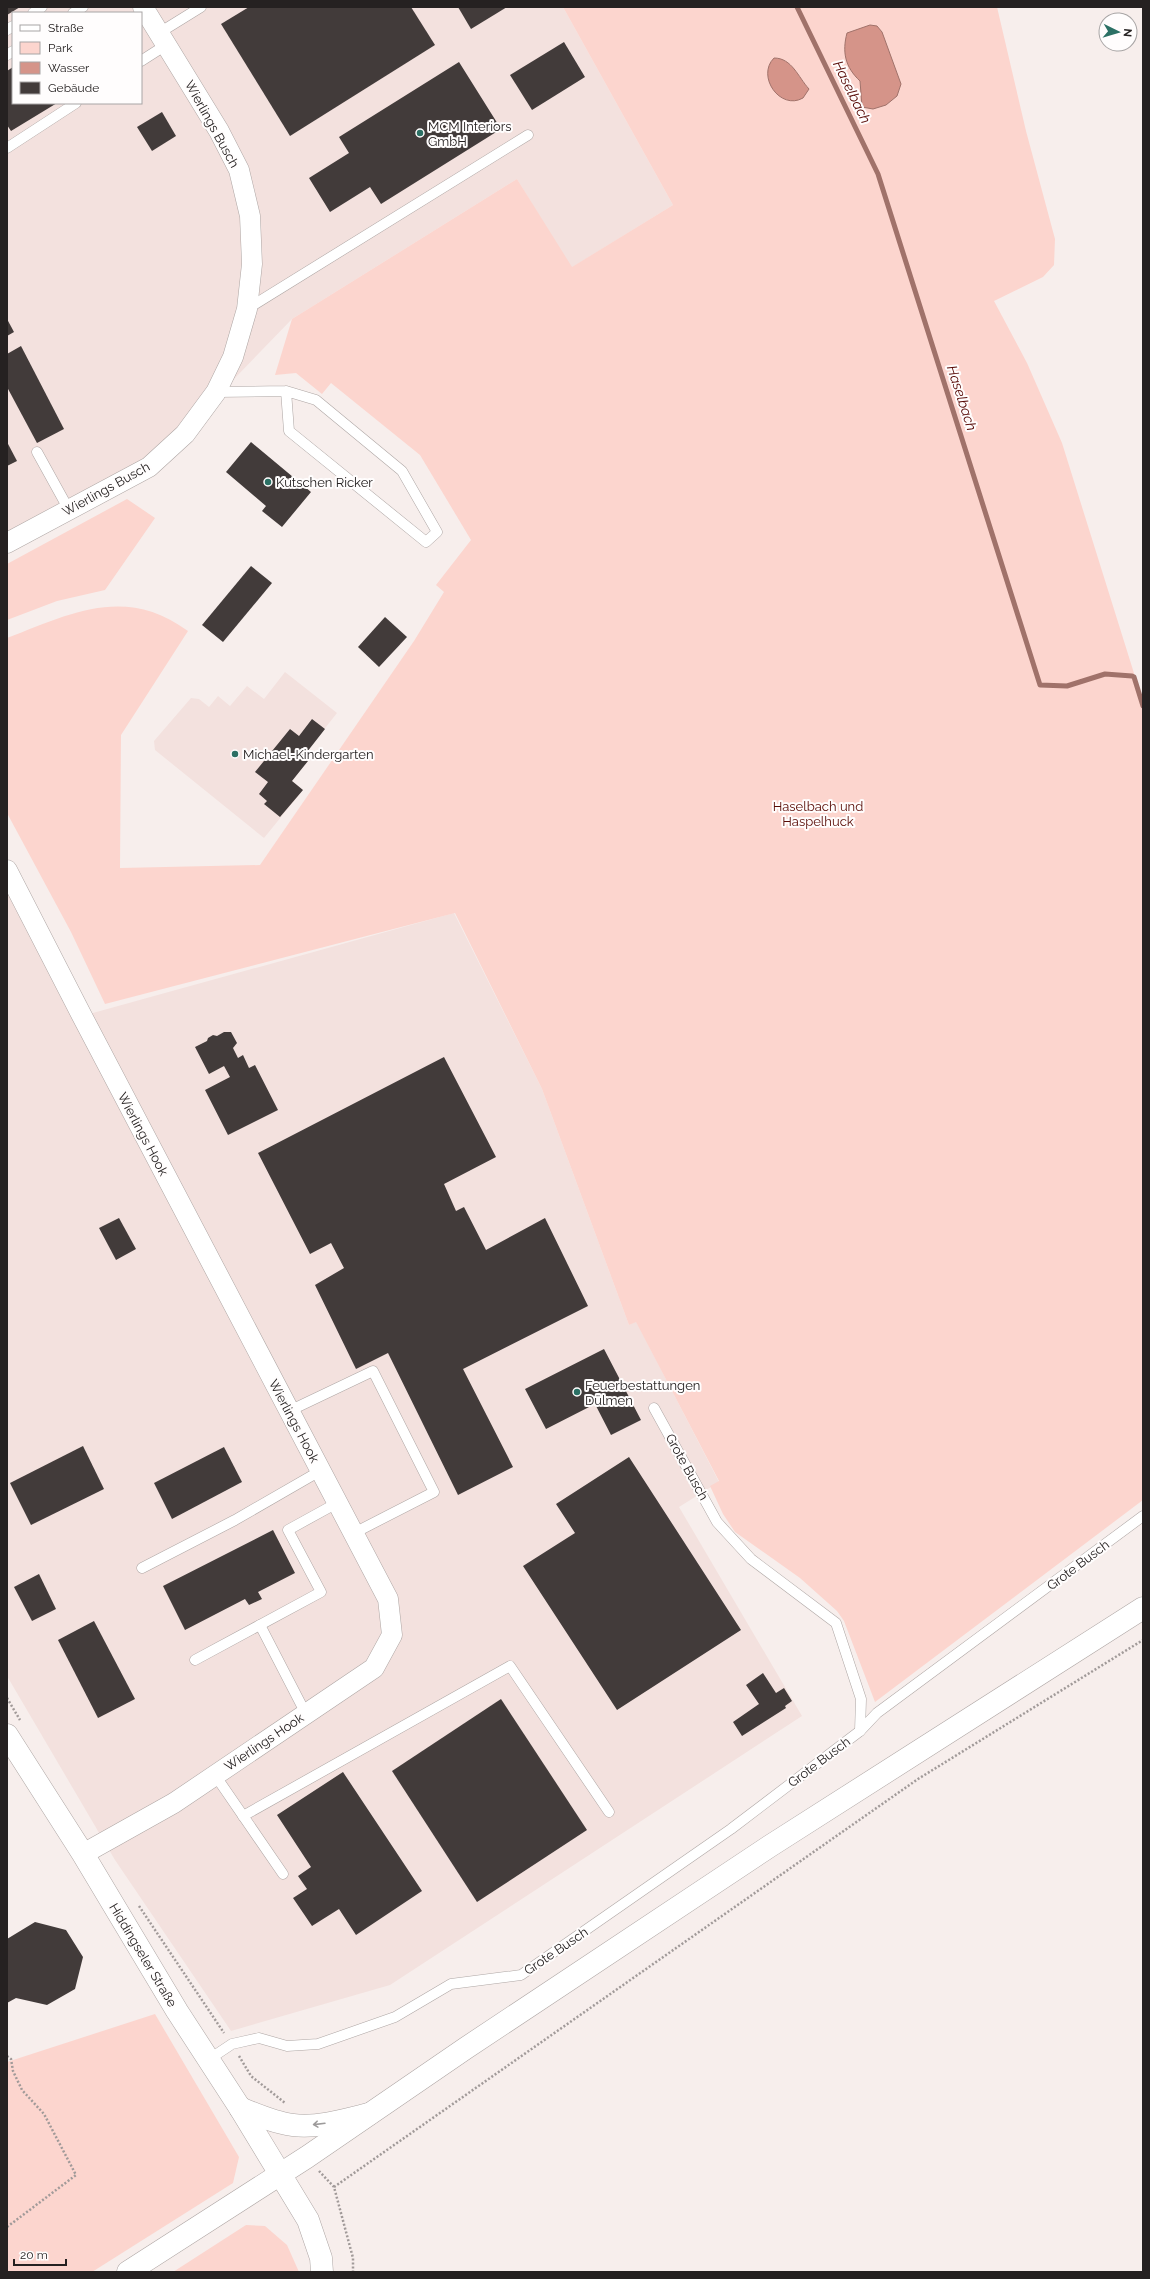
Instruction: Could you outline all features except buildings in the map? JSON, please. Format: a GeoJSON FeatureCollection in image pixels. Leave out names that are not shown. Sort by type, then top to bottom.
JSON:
{"type":"FeatureCollection","features":[{"type":"Feature","properties":{"kind":"main road"},"geometry":{"type":"LineString","coordinates":[[128,2272],[307,2157],[770,1846],[1143,1608]]}},
{"type":"Feature","properties":{"kind":"main road","name":"Hiddingseler Straße"},"geometry":{"type":"LineString","coordinates":[[15,1730],[83,1854],[208,2060],[240,2108],[308,2220],[321,2258],[322,2272]]}},
{"type":"Feature","properties":{"kind":"main road"},"geometry":{"type":"LineString","coordinates":[[240,2108],[272,2120],[293,2125],[334,2122],[371,2113]]}},
{"type":"Feature","properties":{"kind":"street","name":"Wierlings Busch"},"geometry":{"type":"LineString","coordinates":[[7,543],[149,467],[185,434],[216,392],[233,358],[247,309],[252,264],[250,216],[239,170],[219,131],[143,7]]}},
{"type":"Feature","properties":{"kind":"street","name":"Wierlings Hook"},"geometry":{"type":"LineString","coordinates":[[7,870],[388,1599],[392,1635],[374,1668],[174,1803],[83,1854]]}},
{"type":"Feature","properties":{"kind":"lane"},"geometry":{"type":"LineString","coordinates":[[142,60],[162,39],[201,7]]}},
{"type":"Feature","properties":{"kind":"lane"},"geometry":{"type":"LineString","coordinates":[[7,148],[74,104]]}},
{"type":"Feature","properties":{"kind":"lane"},"geometry":{"type":"LineString","coordinates":[[247,309],[528,135]]}},
{"type":"Feature","properties":{"kind":"lane"},"geometry":{"type":"LineString","coordinates":[[216,392],[286,391],[316,400],[402,471],[437,532],[426,542],[289,431],[286,391]]}},
{"type":"Feature","properties":{"kind":"lane"},"geometry":{"type":"LineString","coordinates":[[37,452],[69,510]]}},
{"type":"Feature","properties":{"kind":"lane"},"geometry":{"type":"LineString","coordinates":[[289,1411],[373,1372],[434,1492],[354,1534]]}},
{"type":"Feature","properties":{"kind":"lane","name":"Grote Busch"},"geometry":{"type":"LineString","coordinates":[[654,1408],[718,1522],[752,1559],[836,1623],[861,1699],[860,1731]]}},
{"type":"Feature","properties":{"kind":"lane"},"geometry":{"type":"LineString","coordinates":[[142,1568],[235,1520],[320,1470]]}},
{"type":"Feature","properties":{"kind":"lane"},"geometry":{"type":"LineString","coordinates":[[195,1660],[321,1592],[288,1530],[338,1503]]}},
{"type":"Feature","properties":{"kind":"lane","name":"Grote Busch"},"geometry":{"type":"LineString","coordinates":[[208,2060],[232,2044],[259,2038],[287,2046],[318,2044],[396,2017],[451,1984],[521,1975],[731,1829],[860,1731],[877,1713],[1143,1516]]}},
{"type":"Feature","properties":{"kind":"lane"},"geometry":{"type":"LineString","coordinates":[[260,1625],[306,1714]]}},
{"type":"Feature","properties":{"kind":"lane"},"geometry":{"type":"LineString","coordinates":[[243,1816],[510,1666],[609,1812]]}},
{"type":"Feature","properties":{"kind":"lane"},"geometry":{"type":"LineString","coordinates":[[215,1775],[283,1874]]}},
{"type":"Feature","properties":{"kind":"path"},"geometry":{"type":"LineString","coordinates":[[334,2187],[918,1779],[1143,1640]]}},
{"type":"Feature","properties":{"kind":"path"},"geometry":{"type":"LineString","coordinates":[[7,1698],[15,1730]]}},
{"type":"Feature","properties":{"kind":"path"},"geometry":{"type":"LineString","coordinates":[[135,1901],[232,2044],[251,2076],[289,2106],[293,2125]]}},
{"type":"Feature","properties":{"kind":"path"},"geometry":{"type":"LineString","coordinates":[[7,2056],[11,2059],[13,2071],[22,2090],[44,2114],[76,2175],[7,2227]]}},
{"type":"Feature","properties":{"kind":"path"},"geometry":{"type":"LineString","coordinates":[[307,2157],[334,2187],[353,2258],[353,2272]]}},
{"type":"Feature","properties":{"kind":"shaded area"},"geometry":{"type":"Polygon","coordinates":[[[7,7],[563,7],[673,205],[571,268],[517,179],[292,319],[149,467],[7,543],[7,7]]]}},
{"type":"Feature","properties":{"kind":"shaded area","name":"Michael-Kindergarten"},"geometry":{"type":"Polygon","coordinates":[[[285,672],[337,713],[307,751],[312,756],[292,781],[303,790],[264,838],[155,750],[154,741],[191,698],[199,699],[209,707],[218,696],[230,706],[247,686],[264,699],[285,672]]]}},
{"type":"Feature","properties":{"kind":"shaded area"},"geometry":{"type":"Polygon","coordinates":[[[7,870],[82,1016],[454,913],[542,1089],[629,1325],[636,1321],[719,1482],[679,1507],[802,1716],[390,1985],[231,2031],[115,1860],[7,1676],[7,870]]]}},
{"type":"Feature","properties":{"kind":"green space","name":"Haselbach und Haspelhuck"},"geometry":{"type":"Polygon","coordinates":[[[563,7],[997,7],[1026,131],[1055,239],[1054,265],[1043,277],[994,301],[1027,363],[1062,443],[1143,702],[1143,1500],[875,1702],[844,1621],[837,1611],[800,1578],[735,1532],[723,1514],[710,1486],[719,1481],[636,1322],[629,1325],[542,1089],[455,913],[105,1004],[71,932],[7,813],[7,638],[54,620],[98,608],[120,606],[143,609],[165,617],[188,631],[121,735],[120,868],[260,865],[414,641],[444,592],[436,585],[471,540],[420,455],[331,383],[322,394],[296,373],[275,375],[292,319],[517,179],[572,267],[673,205],[563,7]]]}},
{"type":"Feature","properties":{"kind":"green space"},"geometry":{"type":"Polygon","coordinates":[[[127,499],[155,518],[105,590],[57,601],[7,620],[7,564],[127,499]]]}},
{"type":"Feature","properties":{"kind":"green space"},"geometry":{"type":"Polygon","coordinates":[[[155,2014],[239,2157],[233,2183],[92,2272],[7,2272],[7,2062],[155,2014]]]}},
{"type":"Feature","properties":{"kind":"green space"},"geometry":{"type":"Polygon","coordinates":[[[246,2225],[265,2226],[287,2245],[299,2272],[173,2272],[246,2225]]]}},
{"type":"Feature","properties":{"kind":"water"},"geometry":{"type":"Polygon","coordinates":[[[870,25],[877,26],[882,32],[901,84],[897,96],[886,105],[873,109],[862,107],[860,81],[848,65],[845,53],[847,33],[870,25]]]}},
{"type":"Feature","properties":{"kind":"water"},"geometry":{"type":"Polygon","coordinates":[[[774,58],[786,61],[809,89],[803,98],[794,101],[786,100],[773,90],[769,82],[768,74],[769,65],[774,58]]]}},
{"type":"Feature","properties":{"kind":"waterway","name":"Haselbach"},"geometry":{"type":"LineString","coordinates":[[797,7],[878,174],[1040,685],[1067,686],[1105,674],[1132,676],[1134,677],[1143,706]]}},
{"type":"Feature","properties":{"kind":"place","name":"MCM Interiors GmbH"},"geometry":{"type":"Point","coordinates":[420,133]}},
{"type":"Feature","properties":{"kind":"place","name":"Kutschen Ricker"},"geometry":{"type":"Point","coordinates":[268,482]}},
{"type":"Feature","properties":{"kind":"place","name":"Michael-Kindergarten"},"geometry":{"type":"Point","coordinates":[235,754]}},
{"type":"Feature","properties":{"kind":"place","name":"Feuerbestattungen Dülmen"},"geometry":{"type":"Point","coordinates":[577,1392]}}]}
